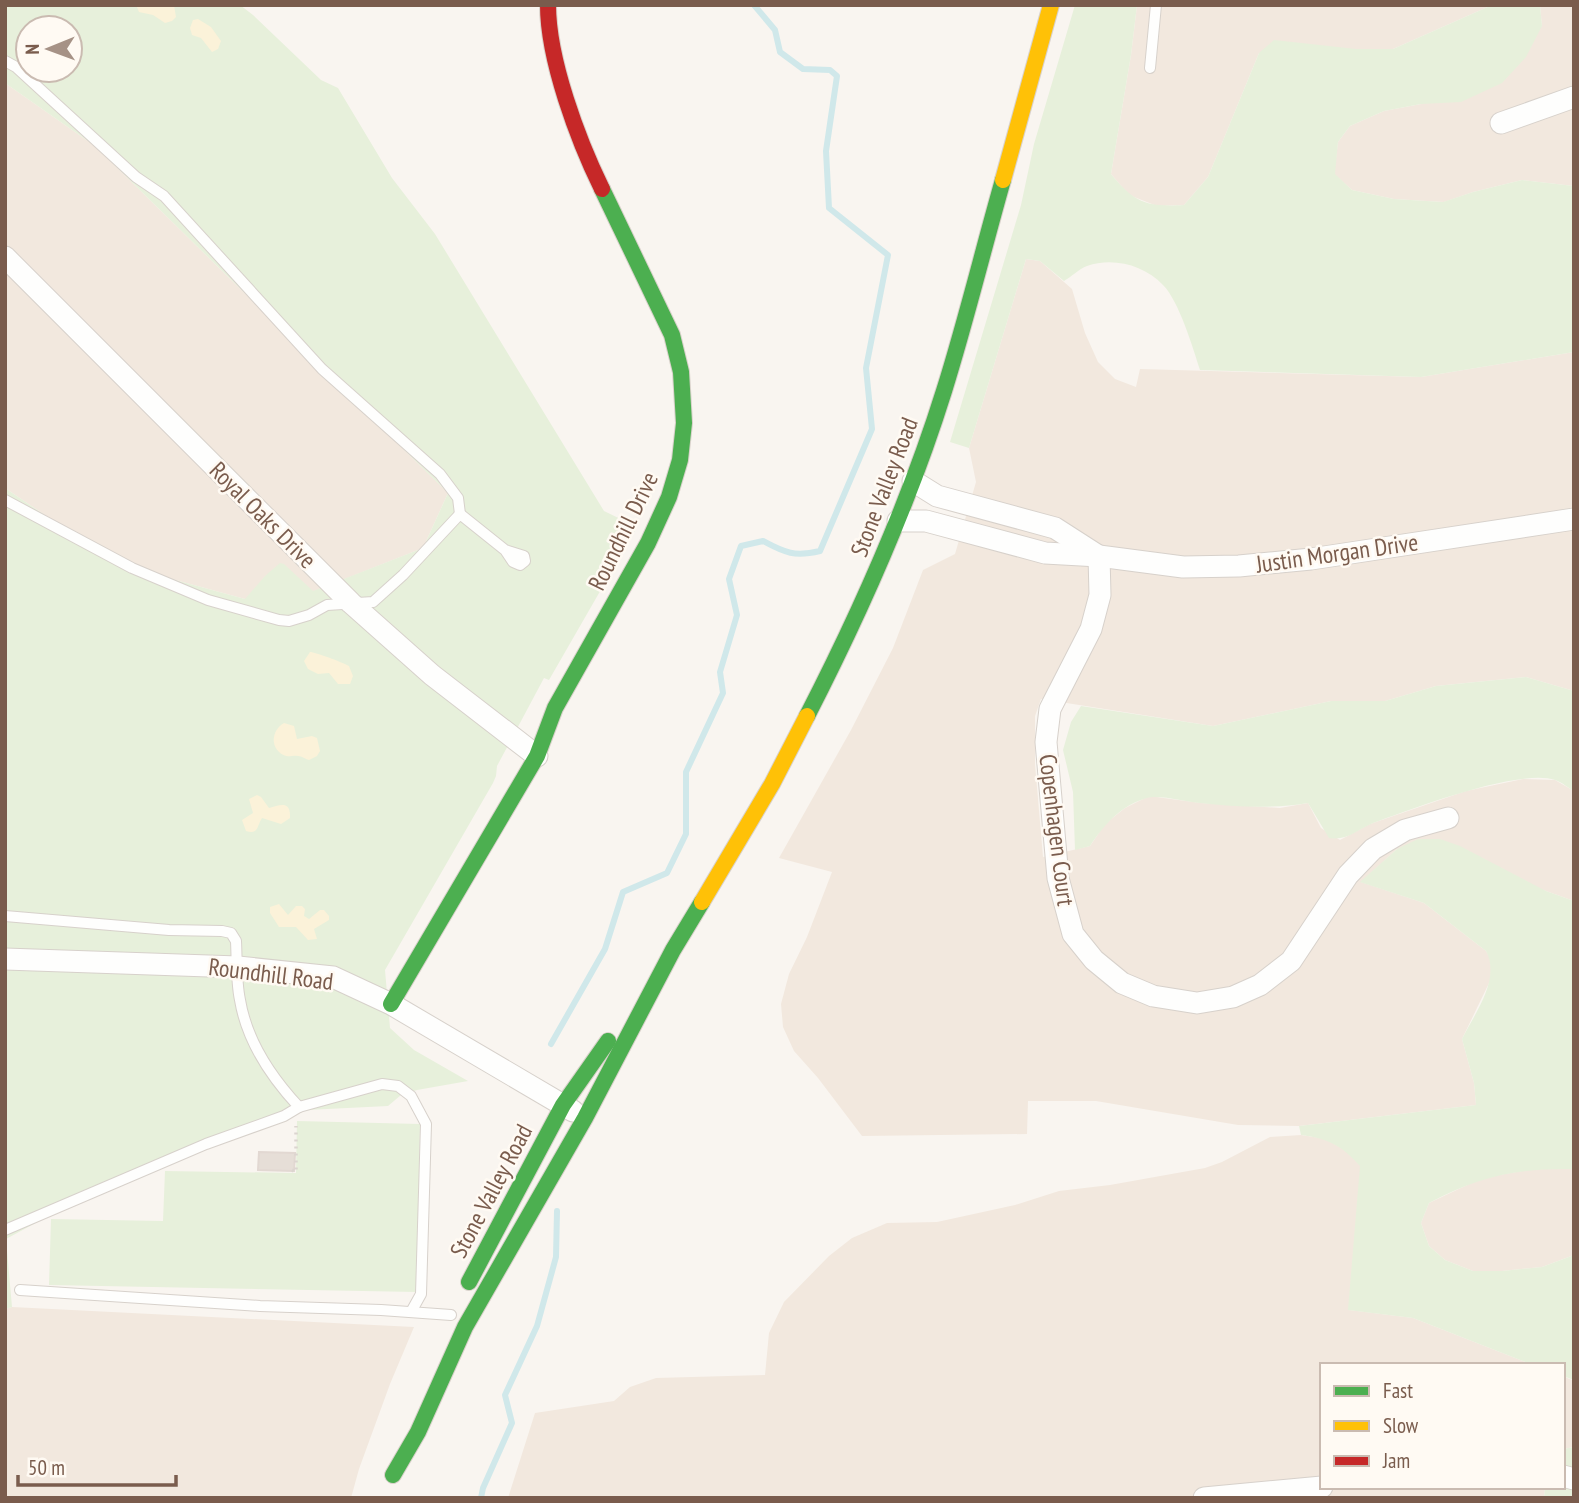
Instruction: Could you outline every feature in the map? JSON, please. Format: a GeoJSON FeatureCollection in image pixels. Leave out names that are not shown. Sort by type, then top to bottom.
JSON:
{"type":"FeatureCollection","features":[{"type":"Feature","properties":{"kind":"street","name":"Roundhill Drive"},"geometry":{"type":"LineString","coordinates":[[391,1004],[537,756],[555,708],[648,542],[669,496],[680,460],[684,423],[681,372],[672,335],[584,152],[561,80],[548,18],[548,5]]}},
{"type":"Feature","properties":{"kind":"street","name":"Stone Valley Road"},"geometry":{"type":"LineString","coordinates":[[425,1377],[407,1422],[392,1481],[418,1432],[466,1327],[585,1118],[673,950],[772,784],[848,637],[898,521],[944,391],[1051,5]]}},
{"type":"Feature","properties":{"kind":"street"},"geometry":{"type":"LineString","coordinates":[[1502,123],[1574,97]]}},
{"type":"Feature","properties":{"kind":"street","name":"Royal Oaks Drive"},"geometry":{"type":"LineString","coordinates":[[5,257],[351,603],[432,675],[537,756]]}},
{"type":"Feature","properties":{"kind":"street"},"geometry":{"type":"LineString","coordinates":[[913,481],[937,496],[1055,528],[1099,556]]}},
{"type":"Feature","properties":{"kind":"street","name":"Justin Morgan Drive"},"geometry":{"type":"LineString","coordinates":[[898,521],[926,521],[1045,553],[1099,556],[1183,567],[1239,566],[1311,559],[1574,519]]}},
{"type":"Feature","properties":{"kind":"street","name":"Copenhagen Court"},"geometry":{"type":"LineString","coordinates":[[1099,556],[1100,595],[1091,629],[1049,709],[1046,741],[1058,877],[1073,934],[1094,960],[1122,983],[1153,996],[1197,1003],[1233,997],[1260,985],[1291,961],[1348,875],[1373,849],[1405,830],[1448,818]]}},
{"type":"Feature","properties":{"kind":"street","name":"Stone Valley Road"},"geometry":{"type":"LineString","coordinates":[[443,1334],[563,1105],[673,950]]}},
{"type":"Feature","properties":{"kind":"street","name":"Roundhill Road"},"geometry":{"type":"LineString","coordinates":[[5,958],[238,967],[333,977],[391,1004],[585,1118]]}},
{"type":"Feature","properties":{"kind":"street"},"geometry":{"type":"LineString","coordinates":[[1204,1498],[1320,1487]]}},
{"type":"Feature","properties":{"kind":"lane"},"geometry":{"type":"LineString","coordinates":[[1150,68],[1156,5]]}},
{"type":"Feature","properties":{"kind":"lane"},"geometry":{"type":"LineString","coordinates":[[5,61],[16,67],[75,119],[136,177],[164,196],[322,369],[440,474],[458,498],[460,514],[505,550]]}},
{"type":"Feature","properties":{"kind":"lane"},"geometry":{"type":"LineString","coordinates":[[5,500],[132,568],[208,600],[248,613],[289,621],[327,606],[373,602],[403,575],[460,514]]}},
{"type":"Feature","properties":{"kind":"lane"},"geometry":{"type":"LineString","coordinates":[[5,916],[231,933],[236,941],[240,1001],[255,1044],[265,1066],[297,1109]]}},
{"type":"Feature","properties":{"kind":"lane"},"geometry":{"type":"LineString","coordinates":[[5,1230],[197,1148],[297,1109],[382,1084],[398,1086],[411,1096],[426,1124],[421,1294],[411,1312]]}},
{"type":"Feature","properties":{"kind":"lane"},"geometry":{"type":"LineString","coordinates":[[20,1290],[260,1306],[411,1312],[458,1304]]}},
{"type":"Feature","properties":{"kind":"path"},"geometry":{"type":"LineString","coordinates":[[292,1170],[296,1172],[297,1109]]}},
{"type":"Feature","properties":{"kind":"shaded area"},"geometry":{"type":"Polygon","coordinates":[[[1137,5],[1492,5],[1393,49],[1259,53],[1208,177],[1184,205],[1157,206],[1129,195],[1111,174],[1137,5]]]}},
{"type":"Feature","properties":{"kind":"shaded area"},"geometry":{"type":"Polygon","coordinates":[[[1540,5],[1574,5],[1574,186],[1522,180],[1444,202],[1394,199],[1352,190],[1334,174],[1338,142],[1350,126],[1384,111],[1421,104],[1542,26],[1540,5]]]}},
{"type":"Feature","properties":{"kind":"shaded area"},"geometry":{"type":"Polygon","coordinates":[[[5,83],[95,146],[448,493],[423,548],[274,607],[117,564],[5,488],[5,83]]]}},
{"type":"Feature","properties":{"kind":"shaded area"},"geometry":{"type":"Polygon","coordinates":[[[1026,259],[1040,261],[1072,289],[1085,333],[1098,362],[1115,379],[1136,387],[1140,369],[1421,377],[1574,352],[1574,691],[1526,677],[1436,686],[1385,701],[1331,701],[1213,726],[1041,699],[1035,716],[1035,764],[1043,857],[1090,846],[1105,824],[1125,808],[1149,796],[1201,803],[1280,808],[1308,803],[1321,828],[1340,840],[1370,824],[1466,791],[1523,779],[1555,780],[1574,791],[1574,901],[1397,849],[1361,882],[1424,903],[1486,951],[1492,962],[1491,979],[1462,1039],[1474,1083],[1476,1105],[1299,1126],[1238,1125],[1096,1101],[1028,1101],[1027,1134],[862,1136],[794,1051],[783,1027],[781,1004],[789,974],[807,937],[832,872],[779,858],[851,730],[893,648],[923,570],[955,554],[976,482],[969,448],[1026,259]]]}},
{"type":"Feature","properties":{"kind":"shaded area"},"geometry":{"type":"Polygon","coordinates":[[[1301,1135],[1326,1139],[1348,1152],[1361,1166],[1349,1310],[1413,1318],[1528,1363],[1320,1363],[1320,1489],[1545,1489],[1544,1498],[508,1498],[535,1413],[614,1401],[630,1387],[656,1378],[765,1375],[769,1333],[784,1302],[829,1256],[852,1238],[887,1223],[937,1222],[1015,1205],[1059,1191],[1205,1168],[1270,1137],[1301,1135]]]}},
{"type":"Feature","properties":{"kind":"shaded area"},"geometry":{"type":"Polygon","coordinates":[[[1538,1168],[1574,1169],[1574,1255],[1542,1267],[1473,1271],[1445,1260],[1429,1246],[1421,1223],[1429,1203],[1482,1178],[1538,1168]]]}},
{"type":"Feature","properties":{"kind":"shaded area"},"geometry":{"type":"Polygon","coordinates":[[[12,1307],[414,1327],[390,1384],[351,1498],[5,1498],[5,1309],[12,1307]]]}},
{"type":"Feature","properties":{"kind":"shaded area"},"geometry":{"type":"Polygon","coordinates":[[[1565,1377],[1574,1381],[1574,1447],[1565,1449],[1565,1377]]]}},
{"type":"Feature","properties":{"kind":"green space"},"geometry":{"type":"Polygon","coordinates":[[[5,5],[240,5],[321,80],[338,88],[392,178],[435,234],[604,511],[637,527],[549,680],[544,678],[497,766],[493,783],[385,970],[390,1028],[414,1050],[468,1081],[401,1095],[388,1106],[307,1110],[132,1176],[80,1199],[6,1239],[12,1307],[5,1309],[5,488],[117,564],[245,599],[280,563],[313,591],[423,548],[448,493],[95,146],[5,83],[5,5]]]}},
{"type":"Feature","properties":{"kind":"green space"},"geometry":{"type":"Polygon","coordinates":[[[1075,5],[1137,5],[1111,174],[1127,191],[1142,201],[1160,205],[1184,205],[1208,177],[1259,53],[1274,40],[1356,49],[1393,49],[1492,5],[1540,5],[1542,26],[1526,57],[1502,83],[1461,102],[1421,104],[1384,111],[1350,126],[1338,142],[1335,174],[1352,190],[1394,199],[1443,202],[1522,180],[1574,186],[1574,352],[1421,377],[1200,370],[1175,302],[1163,285],[1147,272],[1117,263],[1097,263],[1084,267],[1064,281],[1040,261],[1026,259],[969,448],[950,442],[1021,205],[1034,144],[1075,5]]]}},
{"type":"Feature","properties":{"kind":"green space"},"geometry":{"type":"Polygon","coordinates":[[[1526,677],[1574,691],[1574,791],[1558,781],[1538,778],[1491,785],[1413,809],[1335,839],[1329,838],[1308,803],[1240,806],[1152,797],[1138,801],[1121,811],[1107,823],[1090,846],[1075,850],[1073,792],[1063,750],[1071,722],[1081,706],[1213,726],[1331,701],[1385,701],[1436,686],[1526,677]]]}},
{"type":"Feature","properties":{"kind":"green space"},"geometry":{"type":"Polygon","coordinates":[[[1418,839],[1440,839],[1460,846],[1546,891],[1574,901],[1574,1169],[1516,1172],[1465,1186],[1429,1203],[1421,1223],[1429,1246],[1445,1260],[1473,1271],[1542,1267],[1574,1255],[1574,1380],[1565,1377],[1565,1363],[1528,1363],[1413,1318],[1348,1310],[1360,1166],[1334,1144],[1301,1135],[1299,1126],[1476,1105],[1474,1083],[1462,1039],[1484,996],[1490,962],[1486,951],[1424,903],[1360,882],[1397,849],[1418,839]]]}},
{"type":"Feature","properties":{"kind":"green space"},"geometry":{"type":"Polygon","coordinates":[[[297,1121],[420,1124],[417,1292],[49,1285],[51,1219],[163,1221],[165,1171],[296,1173],[297,1121]]]}},
{"type":"Feature","properties":{"kind":"green space"},"geometry":{"type":"Polygon","coordinates":[[[1574,1447],[1574,1498],[1544,1498],[1545,1489],[1565,1489],[1565,1449],[1574,1447]]]}},
{"type":"Feature","properties":{"kind":"sand"},"geometry":{"type":"Polygon","coordinates":[[[136,5],[174,5],[176,17],[165,23],[153,15],[139,12],[136,5]]]}},
{"type":"Feature","properties":{"kind":"sand"},"geometry":{"type":"Polygon","coordinates":[[[198,19],[211,27],[221,41],[218,49],[212,52],[201,38],[192,35],[190,28],[193,20],[198,19]]]}},
{"type":"Feature","properties":{"kind":"sand"},"geometry":{"type":"Polygon","coordinates":[[[310,652],[349,666],[353,676],[350,684],[338,684],[329,673],[318,674],[308,669],[304,661],[310,652]]]}},
{"type":"Feature","properties":{"kind":"sand"},"geometry":{"type":"Polygon","coordinates":[[[284,723],[294,726],[297,739],[312,736],[317,738],[320,751],[317,756],[309,760],[280,753],[274,745],[274,735],[284,723]]]}},
{"type":"Feature","properties":{"kind":"sand"},"geometry":{"type":"Polygon","coordinates":[[[257,795],[269,808],[287,806],[290,818],[281,824],[262,818],[253,832],[246,831],[242,820],[253,813],[249,799],[257,795]]]}},
{"type":"Feature","properties":{"kind":"sand"},"geometry":{"type":"Polygon","coordinates":[[[279,904],[288,915],[296,906],[302,906],[305,909],[304,916],[309,919],[324,910],[329,920],[314,929],[317,939],[308,940],[296,927],[279,927],[270,913],[270,907],[279,904]]]}},
{"type":"Feature","properties":{"kind":"building"},"geometry":{"type":"Polygon","coordinates":[[[259,1152],[295,1153],[294,1171],[258,1170],[259,1152]]]}},
{"type":"Feature","properties":{"kind":"waterway"},"geometry":{"type":"LineString","coordinates":[[551,1044],[605,949],[623,892],[667,873],[686,834],[686,772],[723,693],[720,672],[737,615],[729,579],[741,546],[763,541],[790,553],[820,551],[872,429],[866,368],[888,255],[829,208],[826,151],[837,76],[830,70],[803,69],[780,52],[775,30],[754,5]]}},
{"type":"Feature","properties":{"kind":"waterway"},"geometry":{"type":"LineString","coordinates":[[481,1498],[512,1423],[505,1395],[537,1326],[556,1257],[557,1211]]}},
{"type":"Feature","properties":{"kind":"traffic: fast"},"geometry":{"type":"LineString","coordinates":[[807,716],[865,597],[900,515],[930,433],[952,365],[1003,180]]}},
{"type":"Feature","properties":{"kind":"traffic: fast"},"geometry":{"type":"LineString","coordinates":[[391,1004],[537,756],[555,708],[648,543],[669,497],[680,460],[684,423],[681,372],[672,335],[602,189]]}},
{"type":"Feature","properties":{"kind":"traffic: fast"},"geometry":{"type":"LineString","coordinates":[[393,1475],[418,1432],[465,1327],[585,1118],[673,950],[702,902]]}},
{"type":"Feature","properties":{"kind":"traffic: fast"},"geometry":{"type":"LineString","coordinates":[[469,1282],[563,1105],[608,1041]]}},
{"type":"Feature","properties":{"kind":"traffic: slow"},"geometry":{"type":"LineString","coordinates":[[1003,180],[1051,5]]}},
{"type":"Feature","properties":{"kind":"traffic: slow"},"geometry":{"type":"LineString","coordinates":[[702,902],[772,784],[807,716]]}},
{"type":"Feature","properties":{"kind":"traffic: jam"},"geometry":{"type":"LineString","coordinates":[[548,5],[553,50],[566,99],[602,189]]}}]}
